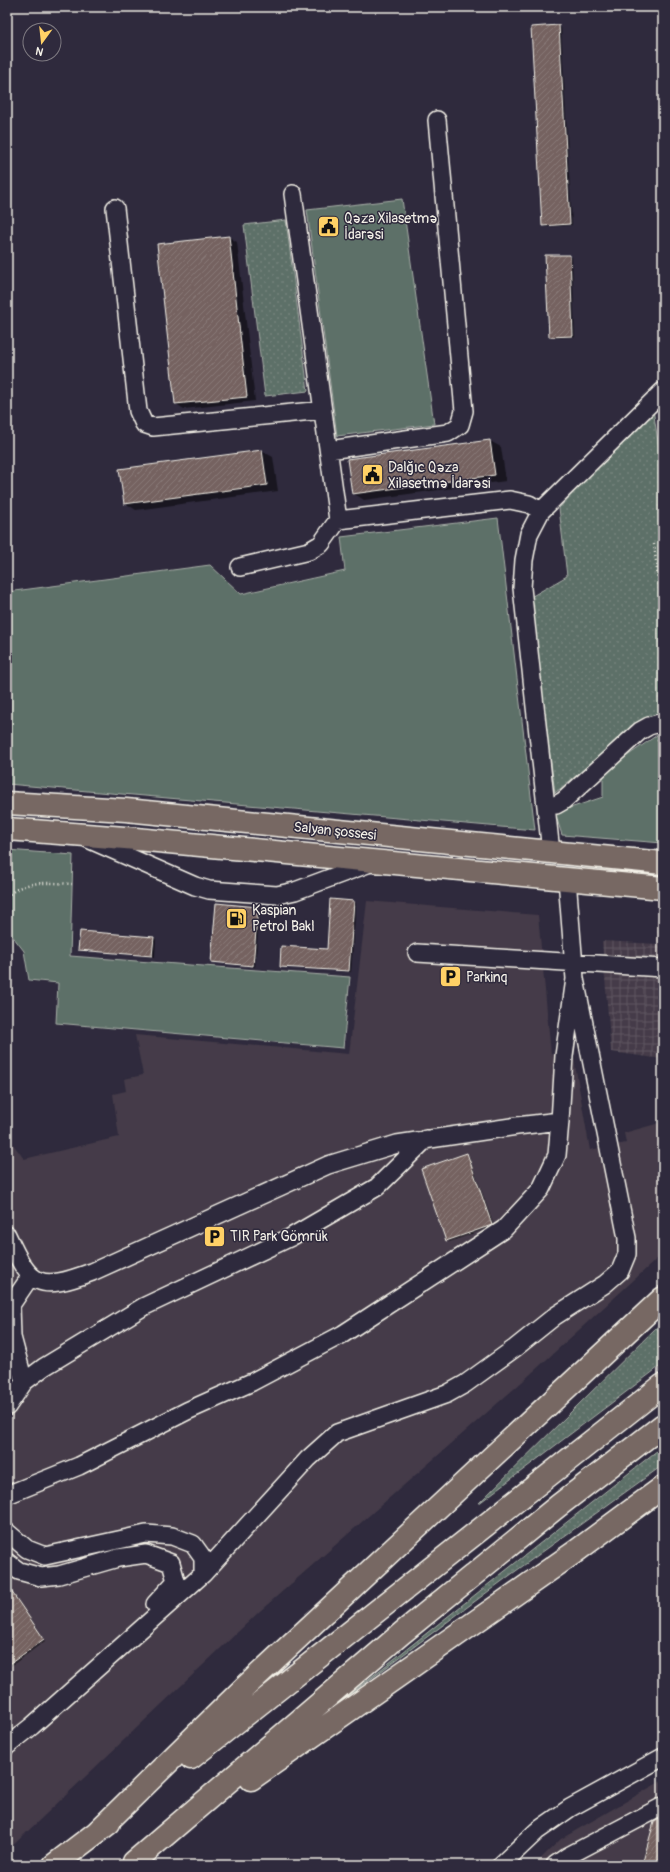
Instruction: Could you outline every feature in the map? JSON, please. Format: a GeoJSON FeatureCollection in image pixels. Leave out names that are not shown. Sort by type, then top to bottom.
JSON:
{"type":"FeatureCollection","features":[{"type":"Feature","properties":{"kind":"highway","name":"Salyan şossesi"},"geometry":{"type":"LineString","coordinates":[[7,803],[134,811],[663,863]]}},
{"type":"Feature","properties":{"kind":"highway","name":"Salyan şossesi"},"geometry":{"type":"LineString","coordinates":[[7,829],[75,833],[663,888]]}},
{"type":"Feature","properties":{"kind":"highway"},"geometry":{"type":"LineString","coordinates":[[97,1832],[243,1689],[663,1298]]}},
{"type":"Feature","properties":{"kind":"highway"},"geometry":{"type":"LineString","coordinates":[[54,1865],[663,1384]]}},
{"type":"Feature","properties":{"kind":"highway"},"geometry":{"type":"LineString","coordinates":[[132,1863],[402,1633],[558,1506],[663,1425]]}},
{"type":"Feature","properties":{"kind":"highway"},"geometry":{"type":"LineString","coordinates":[[132,1863],[425,1655],[575,1552],[663,1487]]}},
{"type":"Feature","properties":{"kind":"street"},"geometry":{"type":"LineString","coordinates":[[329,450],[448,433],[460,425],[464,411],[437,120]]}},
{"type":"Feature","properties":{"kind":"street"},"geometry":{"type":"LineString","coordinates":[[240,567],[310,551],[321,544],[338,520],[294,194]]}},
{"type":"Feature","properties":{"kind":"street"},"geometry":{"type":"LineString","coordinates":[[115,208],[138,411],[144,424],[153,427],[323,410]]}},
{"type":"Feature","properties":{"kind":"street"},"geometry":{"type":"LineString","coordinates":[[551,852],[522,588],[524,560],[529,534],[541,511],[663,391]]}},
{"type":"Feature","properties":{"kind":"street"},"geometry":{"type":"LineString","coordinates":[[338,520],[510,500],[529,504],[541,511]]}},
{"type":"Feature","properties":{"kind":"street"},"geometry":{"type":"LineString","coordinates":[[546,806],[556,805],[563,801],[640,732],[659,723]]}},
{"type":"Feature","properties":{"kind":"street"},"geometry":{"type":"LineString","coordinates":[[75,833],[195,886],[209,890],[277,895],[295,891],[377,861]]}},
{"type":"Feature","properties":{"kind":"street"},"geometry":{"type":"LineString","coordinates":[[7,1746],[91,1675],[203,1574],[308,1459],[337,1433],[447,1394],[465,1384],[515,1348],[554,1316],[605,1284],[620,1271],[627,1254],[628,1238],[574,971],[567,879]]}},
{"type":"Feature","properties":{"kind":"street"},"geometry":{"type":"LineString","coordinates":[[417,953],[574,971],[663,968]]}},
{"type":"Feature","properties":{"kind":"street"},"geometry":{"type":"LineString","coordinates":[[7,1495],[79,1466],[187,1411],[252,1382],[329,1341],[504,1229],[541,1189],[557,1155],[564,1056],[574,971]]}},
{"type":"Feature","properties":{"kind":"street"},"geometry":{"type":"LineString","coordinates":[[7,1235],[19,1260],[30,1277],[48,1284],[64,1282],[92,1272],[328,1165],[397,1144],[560,1121]]}},
{"type":"Feature","properties":{"kind":"street"},"geometry":{"type":"LineString","coordinates":[[7,1407],[24,1382],[44,1367],[143,1307],[291,1237],[377,1187],[426,1139]]}},
{"type":"Feature","properties":{"kind":"street"},"geometry":{"type":"LineString","coordinates":[[24,1382],[12,1337],[11,1305],[30,1277]]}},
{"type":"Feature","properties":{"kind":"street"},"geometry":{"type":"LineString","coordinates":[[7,1532],[27,1549],[45,1556],[146,1534],[172,1536],[193,1544],[203,1558],[203,1574]]}},
{"type":"Feature","properties":{"kind":"street"},"geometry":{"type":"LineString","coordinates":[[7,1562],[19,1570],[41,1577],[59,1575],[118,1558],[146,1554],[171,1563],[176,1581],[160,1599],[136,1619],[91,1675]]}},
{"type":"Feature","properties":{"kind":"street"},"geometry":{"type":"LineString","coordinates":[[501,1865],[537,1831],[570,1808],[663,1757]]}},
{"type":"Feature","properties":{"kind":"street"},"geometry":{"type":"LineString","coordinates":[[555,1865],[568,1856],[663,1806]]}},
{"type":"Feature","properties":{"kind":"path"},"geometry":{"type":"LineString","coordinates":[[654,544],[663,621]]}},
{"type":"Feature","properties":{"kind":"path"},"geometry":{"type":"LineString","coordinates":[[659,723],[663,772]]}},
{"type":"Feature","properties":{"kind":"path"},"geometry":{"type":"LineString","coordinates":[[7,897],[12,891],[32,884],[72,884]]}},
{"type":"Feature","properties":{"kind":"shaded area"},"geometry":{"type":"Polygon","coordinates":[[[367,901],[538,915],[551,1054],[574,1059],[590,1150],[626,1143],[624,1133],[663,1122],[663,1262],[658,1258],[523,1381],[260,1611],[7,1851],[7,1136],[24,1159],[119,1137],[113,1094],[126,1091],[124,1079],[143,1075],[135,1035],[349,1054],[367,901]]]}},
{"type":"Feature","properties":{"kind":"shaded area"},"geometry":{"type":"Polygon","coordinates":[[[657,919],[663,919],[663,1059],[611,1052],[602,941],[657,944],[657,919]]]}},
{"type":"Feature","properties":{"kind":"shaded area"},"geometry":{"type":"Polygon","coordinates":[[[663,1780],[663,1865],[534,1865],[561,1839],[663,1780]]]}},
{"type":"Feature","properties":{"kind":"green space"},"geometry":{"type":"Polygon","coordinates":[[[402,199],[434,424],[337,436],[307,210],[402,199]]]}},
{"type":"Feature","properties":{"kind":"green space"},"geometry":{"type":"Polygon","coordinates":[[[286,220],[308,391],[265,396],[244,225],[286,220]]]}},
{"type":"Feature","properties":{"kind":"green space"},"geometry":{"type":"Polygon","coordinates":[[[653,409],[663,475],[663,712],[644,720],[555,793],[529,598],[567,576],[559,508],[653,409]]]}},
{"type":"Feature","properties":{"kind":"green space"},"geometry":{"type":"Polygon","coordinates":[[[498,518],[535,830],[7,784],[7,592],[210,565],[241,594],[345,571],[341,537],[498,518]]]}},
{"type":"Feature","properties":{"kind":"green space"},"geometry":{"type":"Polygon","coordinates":[[[663,733],[663,843],[562,835],[555,813],[603,797],[603,773],[657,735],[663,733]]]}},
{"type":"Feature","properties":{"kind":"green space"},"geometry":{"type":"Polygon","coordinates":[[[7,850],[73,855],[70,956],[350,977],[343,1048],[56,1023],[58,983],[29,980],[24,951],[7,929],[7,850]]]}},
{"type":"Feature","properties":{"kind":"green space"},"geometry":{"type":"Polygon","coordinates":[[[663,1321],[663,1364],[478,1504],[663,1321]]]}},
{"type":"Feature","properties":{"kind":"green space"},"geometry":{"type":"Polygon","coordinates":[[[663,1446],[663,1465],[509,1576],[341,1701],[663,1446]]]}},
{"type":"Feature","properties":{"kind":"building"},"geometry":{"type":"Polygon","coordinates":[[[559,25],[570,224],[542,226],[531,27],[559,25]]]}},
{"type":"Feature","properties":{"kind":"building"},"geometry":{"type":"Polygon","coordinates":[[[229,236],[247,397],[175,404],[157,244],[229,236]]]}},
{"type":"Feature","properties":{"kind":"building"},"geometry":{"type":"Polygon","coordinates":[[[545,255],[570,255],[573,336],[549,337],[545,255]]]}},
{"type":"Feature","properties":{"kind":"building"},"geometry":{"type":"Polygon","coordinates":[[[490,440],[495,475],[352,494],[347,459],[490,440]]]}},
{"type":"Feature","properties":{"kind":"building"},"geometry":{"type":"Polygon","coordinates":[[[262,450],[267,485],[124,504],[119,469],[262,450]]]}},
{"type":"Feature","properties":{"kind":"building"},"geometry":{"type":"Polygon","coordinates":[[[330,899],[354,901],[349,971],[280,967],[281,946],[327,949],[330,899]]]}},
{"type":"Feature","properties":{"kind":"building"},"geometry":{"type":"Polygon","coordinates":[[[216,903],[258,907],[253,966],[211,962],[216,903]]]}},
{"type":"Feature","properties":{"kind":"building"},"geometry":{"type":"Polygon","coordinates":[[[80,931],[154,937],[152,956],[78,950],[80,931]]]}},
{"type":"Feature","properties":{"kind":"building"},"geometry":{"type":"Polygon","coordinates":[[[467,1153],[492,1225],[446,1241],[421,1169],[467,1153]]]}},
{"type":"Feature","properties":{"kind":"building"},"geometry":{"type":"Polygon","coordinates":[[[7,1585],[44,1639],[7,1666],[7,1585]]]}},
{"type":"Feature","properties":{"kind":"building"},"geometry":{"type":"Polygon","coordinates":[[[663,1817],[663,1865],[642,1865],[654,1822],[663,1817]]]}},
{"type":"Feature","properties":{"kind":"place","name":"Qəza Xilasetmə İdarəsi"},"geometry":{"type":"Point","coordinates":[329,226]}},
{"type":"Feature","properties":{"kind":"place","name":"Dalğıc Qəza Xilasetmə İdarəsi"},"geometry":{"type":"Point","coordinates":[373,475]}},
{"type":"Feature","properties":{"kind":"place","name":"Kaspian Petrol Bakl"},"geometry":{"type":"Point","coordinates":[237,918]}},
{"type":"Feature","properties":{"kind":"place","name":"Parkinq"},"geometry":{"type":"Point","coordinates":[451,977]}},
{"type":"Feature","properties":{"kind":"place","name":"TIR Park Gömrük"},"geometry":{"type":"Point","coordinates":[214,1236]}}]}
